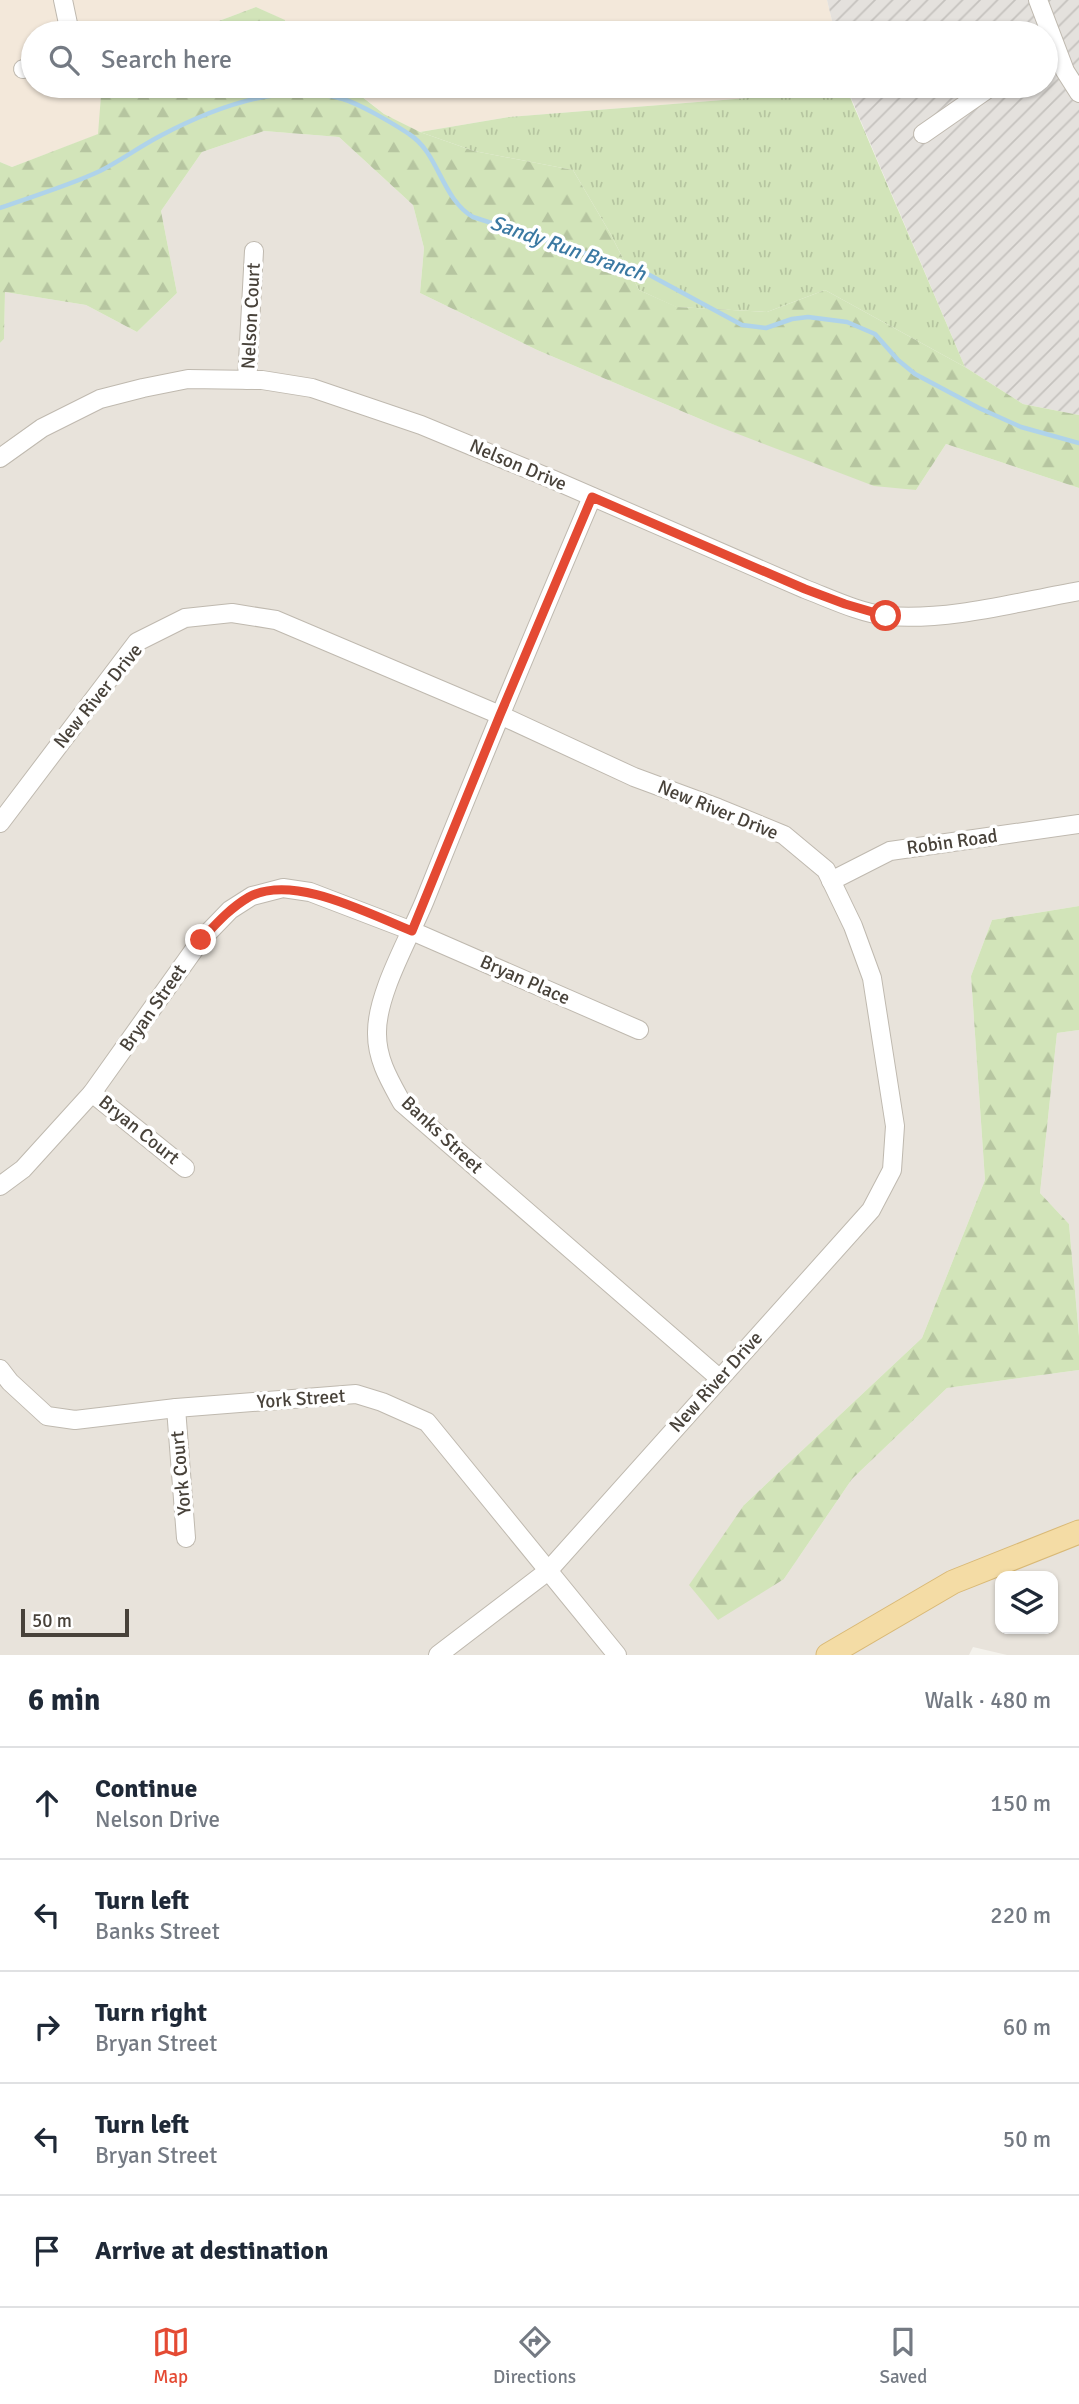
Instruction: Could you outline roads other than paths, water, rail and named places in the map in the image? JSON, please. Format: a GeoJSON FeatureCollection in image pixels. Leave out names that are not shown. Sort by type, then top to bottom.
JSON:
{"type":"FeatureCollection","features":[{"type":"Feature","properties":{"kind":"main road"},"geometry":{"type":"LineString","coordinates":[[828,1655],[953,1582],[1079,1532]]}},
{"type":"Feature","properties":{"kind":"street"},"geometry":{"type":"LineString","coordinates":[[63,0],[67,21]]}},
{"type":"Feature","properties":{"kind":"street"},"geometry":{"type":"LineString","coordinates":[[1038,0],[1044,21]]}},
{"type":"Feature","properties":{"kind":"street"},"geometry":{"type":"LineString","coordinates":[[1058,59],[1079,93]]}},
{"type":"Feature","properties":{"kind":"street"},"geometry":{"type":"LineString","coordinates":[[923,134],[975,98]]}},
{"type":"Feature","properties":{"kind":"street","name":"Nelson Court"},"geometry":{"type":"LineString","coordinates":[[247,380],[254,251]]}},
{"type":"Feature","properties":{"kind":"street","name":"Nelson Drive"},"geometry":{"type":"LineString","coordinates":[[0,458],[43,428],[100,399],[188,379],[262,380],[324,391],[421,425],[805,589],[886,616],[951,615],[1079,591]]}},
{"type":"Feature","properties":{"kind":"street","name":"Banks Street"},"geometry":{"type":"LineString","coordinates":[[592,497],[384,993],[376,1032],[381,1063],[402,1103],[719,1378]]}},
{"type":"Feature","properties":{"kind":"street","name":"New River Drive"},"geometry":{"type":"LineString","coordinates":[[0,823],[137,642],[185,618],[232,613],[276,620],[500,715],[634,777],[783,835],[826,870],[853,926],[872,978],[895,1126],[892,1170],[871,1210],[548,1571],[438,1655]]}},
{"type":"Feature","properties":{"kind":"street","name":"Robin Road"},"geometry":{"type":"LineString","coordinates":[[831,881],[890,851],[1079,824]]}},
{"type":"Feature","properties":{"kind":"street","name":"Bryan Street"},"geometry":{"type":"LineString","coordinates":[[0,1186],[23,1169],[92,1093],[201,940],[230,910],[252,895],[283,888],[310,891],[412,931]]}},
{"type":"Feature","properties":{"kind":"street","name":"Bryan Place"},"geometry":{"type":"LineString","coordinates":[[412,931],[639,1030]]}},
{"type":"Feature","properties":{"kind":"street","name":"Bryan Court"},"geometry":{"type":"LineString","coordinates":[[92,1093],[186,1168]]}},
{"type":"Feature","properties":{"kind":"street","name":"York Street"},"geometry":{"type":"LineString","coordinates":[[3,1382],[47,1416],[75,1420],[176,1408],[356,1394],[427,1422],[617,1655]]}},
{"type":"Feature","properties":{"kind":"street","name":"York Court"},"geometry":{"type":"LineString","coordinates":[[176,1408],[186,1538]]}},
{"type":"Feature","properties":{"kind":"waterway","name":"Sandy Run Branch"},"geometry":{"type":"LineString","coordinates":[[0,208],[100,171],[160,136],[203,116],[259,98]]}},
{"type":"Feature","properties":{"kind":"waterway","name":"Sandy Run Branch"},"geometry":{"type":"LineString","coordinates":[[338,98],[386,120],[419,142],[454,199],[473,217],[644,272],[742,325],[766,328],[792,319],[808,317],[847,322],[875,334],[898,360],[915,374],[979,408],[1021,427],[1079,443]]}}]}
